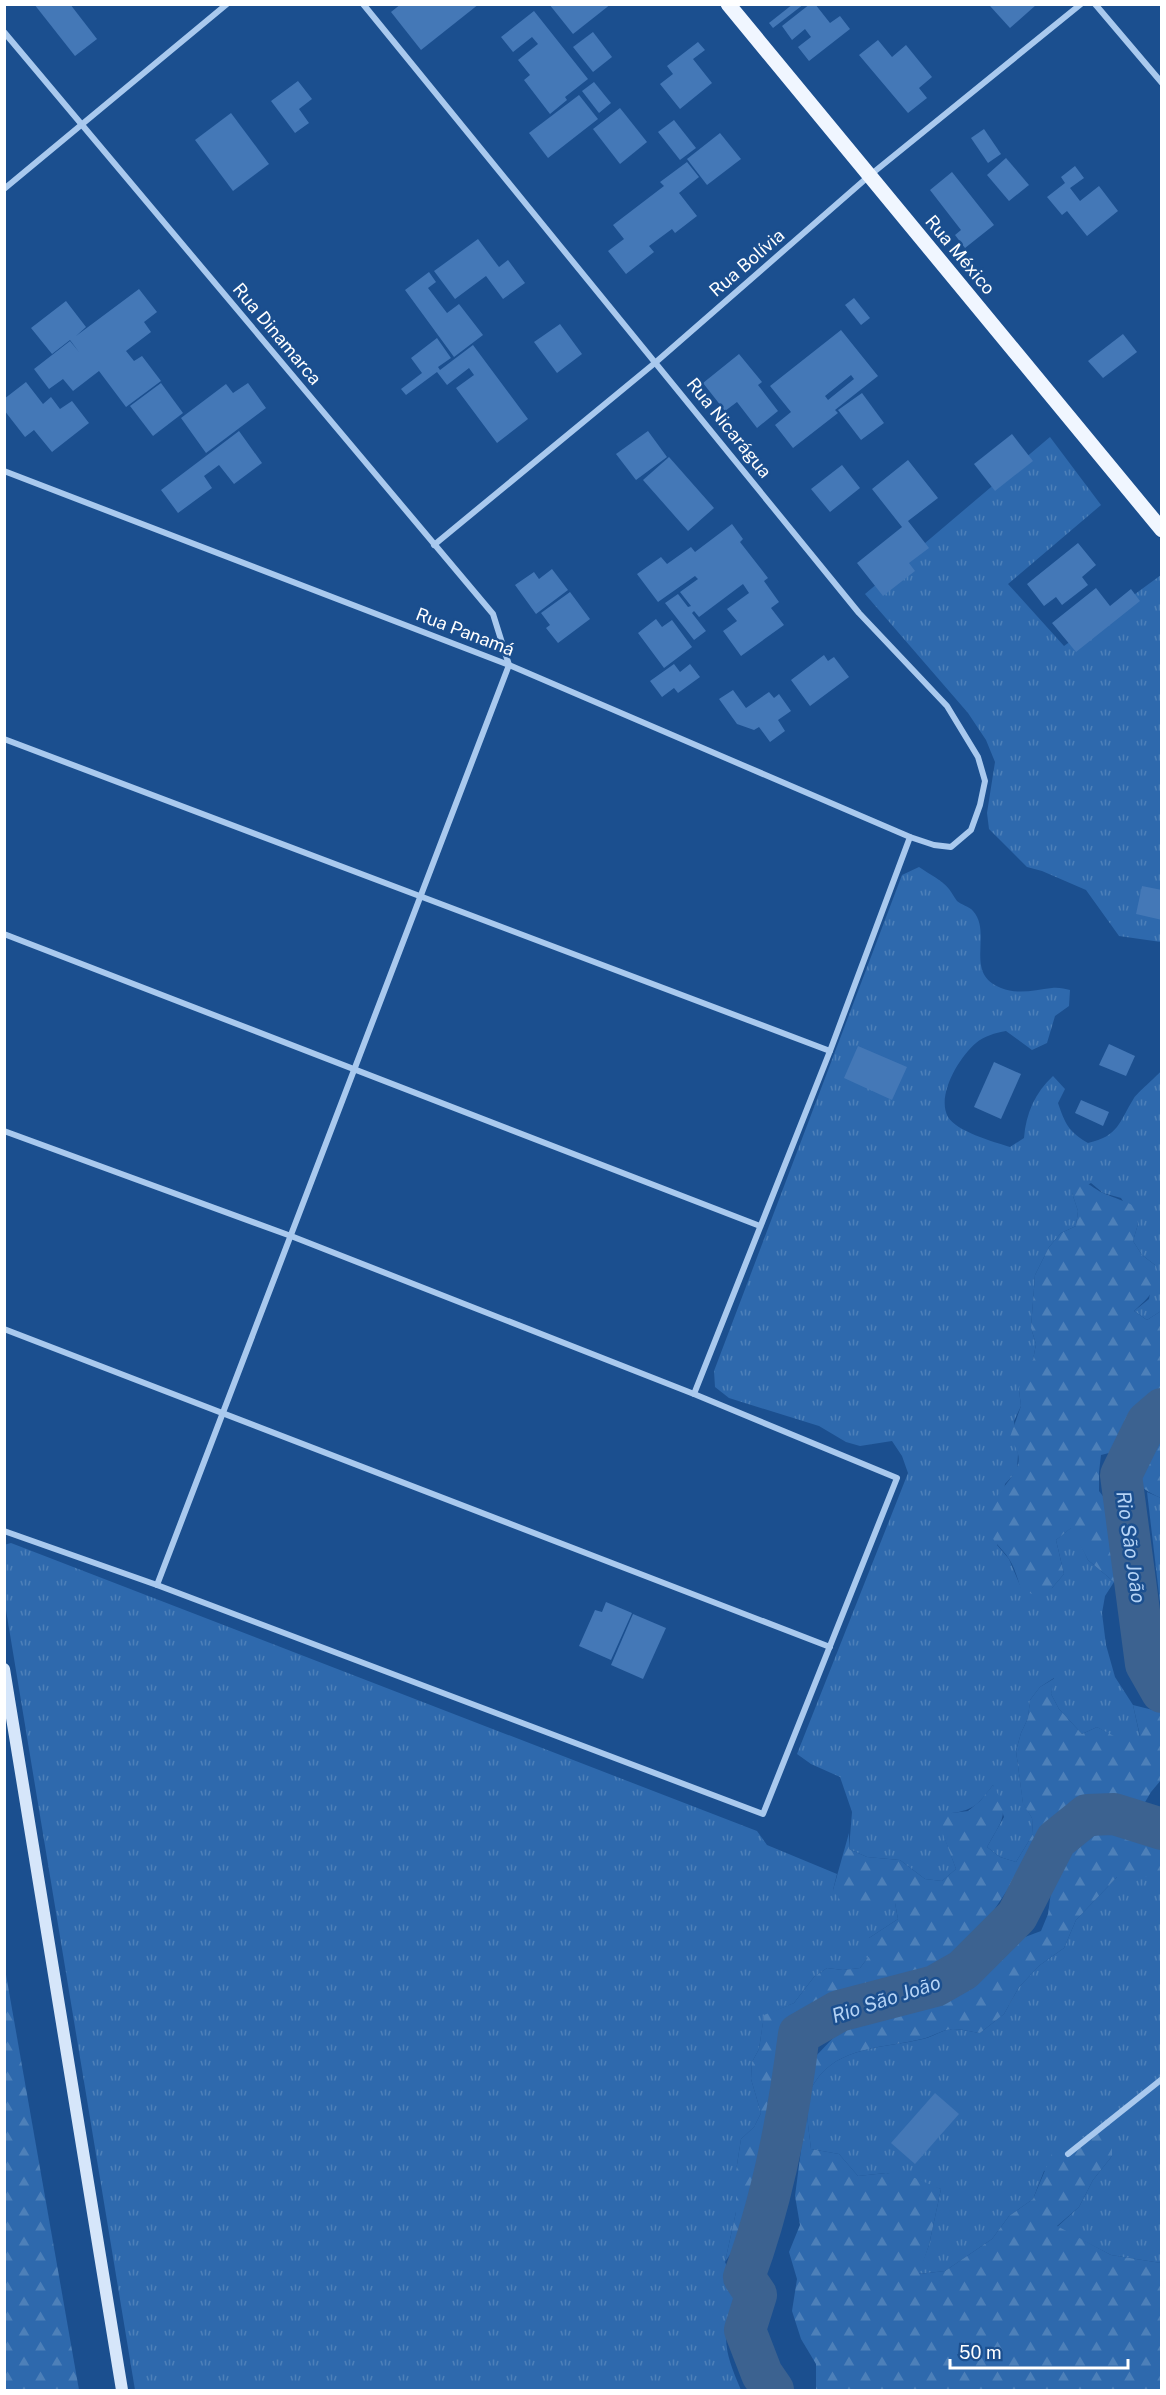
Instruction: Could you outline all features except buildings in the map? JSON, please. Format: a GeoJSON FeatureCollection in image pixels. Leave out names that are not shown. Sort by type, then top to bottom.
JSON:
{"type":"FeatureCollection","features":[{"type":"Feature","properties":{"kind":"main road","name":"Rua México"},"geometry":{"type":"LineString","coordinates":[[728,4],[1161,530]]}},
{"type":"Feature","properties":{"kind":"street"},"geometry":{"type":"LineString","coordinates":[[4,189],[227,4]]}},
{"type":"Feature","properties":{"kind":"street","name":"Rua Nicarágua"},"geometry":{"type":"LineString","coordinates":[[363,4],[859,613],[946,706],[978,756],[985,781],[980,806],[971,831],[951,847],[934,845],[909,837]]}},
{"type":"Feature","properties":{"kind":"street","name":"Rua Bolívia"},"geometry":{"type":"LineString","coordinates":[[434,545],[656,362],[869,176],[1081,4]]}},
{"type":"Feature","properties":{"kind":"street"},"geometry":{"type":"LineString","coordinates":[[1095,4],[1161,83]]}},
{"type":"Feature","properties":{"kind":"street","name":"Rua Dinamarca"},"geometry":{"type":"LineString","coordinates":[[4,32],[493,614],[509,665]]}},
{"type":"Feature","properties":{"kind":"street","name":"Rua Panamá"},"geometry":{"type":"LineString","coordinates":[[4,471],[509,665],[909,837]]}},
{"type":"Feature","properties":{"kind":"street"},"geometry":{"type":"LineString","coordinates":[[157,1585],[509,665]]}},
{"type":"Feature","properties":{"kind":"street"},"geometry":{"type":"LineString","coordinates":[[4,739],[830,1051]]}},
{"type":"Feature","properties":{"kind":"street"},"geometry":{"type":"LineString","coordinates":[[694,1394],[830,1051],[909,837]]}},
{"type":"Feature","properties":{"kind":"street"},"geometry":{"type":"LineString","coordinates":[[4,934],[760,1226]]}},
{"type":"Feature","properties":{"kind":"street"},"geometry":{"type":"LineString","coordinates":[[4,1131],[291,1236],[694,1394],[897,1478],[763,1814],[157,1585],[4,1531]]}},
{"type":"Feature","properties":{"kind":"street"},"geometry":{"type":"LineString","coordinates":[[4,1329],[830,1647]]}},
{"type":"Feature","properties":{"kind":"street"},"geometry":{"type":"LineString","coordinates":[[4,1669],[122,2391]]}},
{"type":"Feature","properties":{"kind":"street"},"geometry":{"type":"LineString","coordinates":[[1068,2154],[1161,2079]]}},
{"type":"Feature","properties":{"kind":"green space"},"geometry":{"type":"Polygon","coordinates":[[[1050,437],[1101,505],[1008,584],[1064,646],[1161,575],[1161,942],[1119,936],[1086,890],[1027,867],[989,829],[987,813],[995,762],[986,740],[968,713],[865,594],[1050,437]]]}},
{"type":"Feature","properties":{"kind":"green space"},"geometry":{"type":"Polygon","coordinates":[[[919,867],[943,883],[957,901],[973,911],[980,930],[983,973],[990,982],[1014,991],[1054,988],[1070,990],[1069,1006],[1055,1016],[1047,1043],[1032,1050],[1006,1031],[983,1038],[969,1049],[951,1077],[947,1088],[945,1108],[952,1122],[976,1135],[1010,1147],[1024,1138],[1032,1104],[1041,1089],[1053,1076],[1065,1089],[1058,1103],[1066,1122],[1076,1135],[1088,1143],[1112,1132],[1136,1095],[1161,1071],[1161,1311],[1147,1320],[1134,1311],[1149,1299],[1155,1265],[1142,1255],[1133,1241],[1138,1224],[1121,1198],[1103,1193],[1091,1183],[1072,1193],[1078,1211],[1076,1226],[1061,1233],[1049,1247],[1035,1275],[1031,1328],[1036,1344],[1033,1360],[1019,1390],[1021,1406],[1014,1421],[1018,1454],[1017,1471],[1005,1484],[997,1545],[1009,1559],[1022,1590],[1052,1588],[1064,1574],[1056,1540],[1072,1527],[1088,1560],[1114,1582],[1105,1596],[1102,1613],[1106,1645],[1115,1677],[1133,1705],[1140,1737],[1124,1743],[1097,1727],[1082,1734],[1059,1709],[1051,1694],[1054,1678],[1040,1687],[1030,1700],[1028,1718],[1016,1751],[1023,1803],[1032,1818],[1033,1834],[1016,1862],[1000,1857],[987,1847],[1004,1817],[993,1785],[976,1805],[952,1813],[944,1836],[956,1869],[942,1881],[925,1879],[900,1860],[867,1857],[849,1849],[852,1812],[840,1777],[811,1764],[797,1754],[908,1473],[902,1456],[892,1441],[860,1446],[846,1442],[819,1426],[729,1398],[715,1387],[714,1371],[902,875],[919,867]]]}},
{"type":"Feature","properties":{"kind":"green space"},"geometry":{"type":"Polygon","coordinates":[[[1077,1178],[1103,1193],[1136,1207],[1138,1224],[1133,1241],[1142,1255],[1155,1265],[1152,1291],[1134,1311],[1147,1320],[1161,1311],[1161,1498],[1139,1484],[1117,1451],[1101,1455],[1099,1491],[1109,1504],[1116,1537],[1123,1553],[1123,1569],[1114,1582],[1088,1560],[1071,1528],[1056,1540],[1064,1574],[1052,1588],[1038,1596],[1021,1590],[1011,1563],[990,1533],[989,1516],[998,1495],[1018,1463],[1017,1452],[1010,1437],[1021,1406],[1019,1390],[1021,1370],[1033,1360],[1036,1344],[1031,1328],[1035,1275],[1049,1247],[1061,1233],[1076,1226],[1078,1211],[1072,1193],[1077,1178]]]}},
{"type":"Feature","properties":{"kind":"green space"},"geometry":{"type":"Polygon","coordinates":[[[1147,1492],[1161,1498],[1161,1611],[1147,1492]]]}},
{"type":"Feature","properties":{"kind":"green space"},"geometry":{"type":"Polygon","coordinates":[[[11,1543],[757,1831],[767,1845],[837,1874],[833,1890],[895,1903],[898,1919],[869,1938],[869,1956],[860,1968],[843,1970],[827,1968],[814,1977],[794,2003],[764,2016],[759,2049],[752,2062],[751,2079],[761,2113],[754,2127],[741,2139],[736,2171],[736,2212],[725,2262],[740,2295],[729,2320],[726,2342],[731,2365],[741,2390],[135,2390],[5,1604],[4,1545],[11,1543]]]}},
{"type":"Feature","properties":{"kind":"green space"},"geometry":{"type":"Polygon","coordinates":[[[1055,1678],[1051,1694],[1059,1709],[1082,1734],[1097,1727],[1125,1742],[1140,1736],[1133,1705],[1161,1712],[1161,1780],[1141,1809],[1077,1804],[1051,1818],[1043,1848],[1030,1875],[1006,1892],[968,1949],[948,1971],[922,1983],[893,1990],[870,1990],[815,2006],[791,2023],[779,2047],[779,2077],[769,2134],[760,2161],[757,2190],[736,2246],[725,2262],[736,2212],[736,2171],[741,2139],[754,2127],[761,2113],[751,2079],[752,2062],[759,2049],[764,2015],[794,2003],[814,1977],[827,1968],[843,1970],[860,1968],[869,1956],[869,1938],[898,1919],[895,1903],[860,1907],[843,1904],[833,1890],[849,1833],[849,1849],[867,1857],[900,1860],[925,1879],[942,1881],[956,1869],[938,1821],[952,1813],[968,1811],[993,1785],[999,1795],[1003,1810],[1000,1823],[987,1847],[1000,1857],[1016,1862],[1033,1834],[1032,1818],[1023,1804],[1016,1751],[1028,1718],[1030,1700],[1040,1687],[1055,1678]]]}},
{"type":"Feature","properties":{"kind":"green space"},"geometry":{"type":"Polygon","coordinates":[[[1111,1832],[1161,1844],[1161,1877],[1117,1877],[1076,1920],[1064,1948],[1040,1965],[1019,1987],[1004,2014],[980,2033],[949,2029],[922,2039],[863,2050],[836,2061],[825,2070],[811,2089],[807,2106],[808,2124],[811,2149],[839,2154],[858,2176],[886,2173],[915,2178],[941,2189],[929,2245],[919,2274],[945,2271],[992,2239],[1009,2216],[1033,2199],[1056,2144],[1086,2137],[1112,2126],[1112,2156],[1093,2180],[1079,2207],[1057,2226],[1111,2255],[1161,2263],[1161,2390],[816,2390],[816,2364],[801,2339],[792,2311],[797,2279],[789,2252],[800,2225],[795,2196],[806,2112],[806,2083],[815,2057],[857,2017],[974,1978],[995,1957],[1017,1940],[1041,1931],[1048,1914],[1052,1885],[1064,1859],[1084,1838],[1111,1832]]]}},
{"type":"Feature","properties":{"kind":"green space"},"geometry":{"type":"Polygon","coordinates":[[[1117,1877],[1161,1877],[1161,2263],[1111,2255],[1057,2227],[1079,2207],[1093,2180],[1112,2156],[1044,2171],[1033,2199],[1009,2216],[992,2239],[945,2271],[918,2274],[929,2245],[941,2189],[886,2173],[858,2176],[839,2154],[811,2149],[807,2106],[811,2089],[825,2070],[836,2061],[863,2050],[923,2039],[949,2029],[980,2033],[1004,2014],[1019,1987],[1040,1965],[1064,1948],[1076,1920],[1117,1877]]]}},
{"type":"Feature","properties":{"kind":"green space"},"geometry":{"type":"Polygon","coordinates":[[[5,1969],[79,2390],[5,2390],[5,1969]]]}},
{"type":"Feature","properties":{"kind":"waterway","name":"Rio São João"},"geometry":{"type":"LineString","coordinates":[[1162,1409],[1147,1422],[1121,1475],[1146,1664],[1162,1692]]}},
{"type":"Feature","properties":{"kind":"waterway","name":"Rio São João"},"geometry":{"type":"LineString","coordinates":[[773,2390],[762,2374],[745,2330],[756,2295],[744,2277],[771,2188],[790,2095],[799,2034],[839,2011],[935,1986],[963,1970],[1017,1916],[1056,1840],[1087,1815],[1114,1814],[1162,1829]]}}]}
